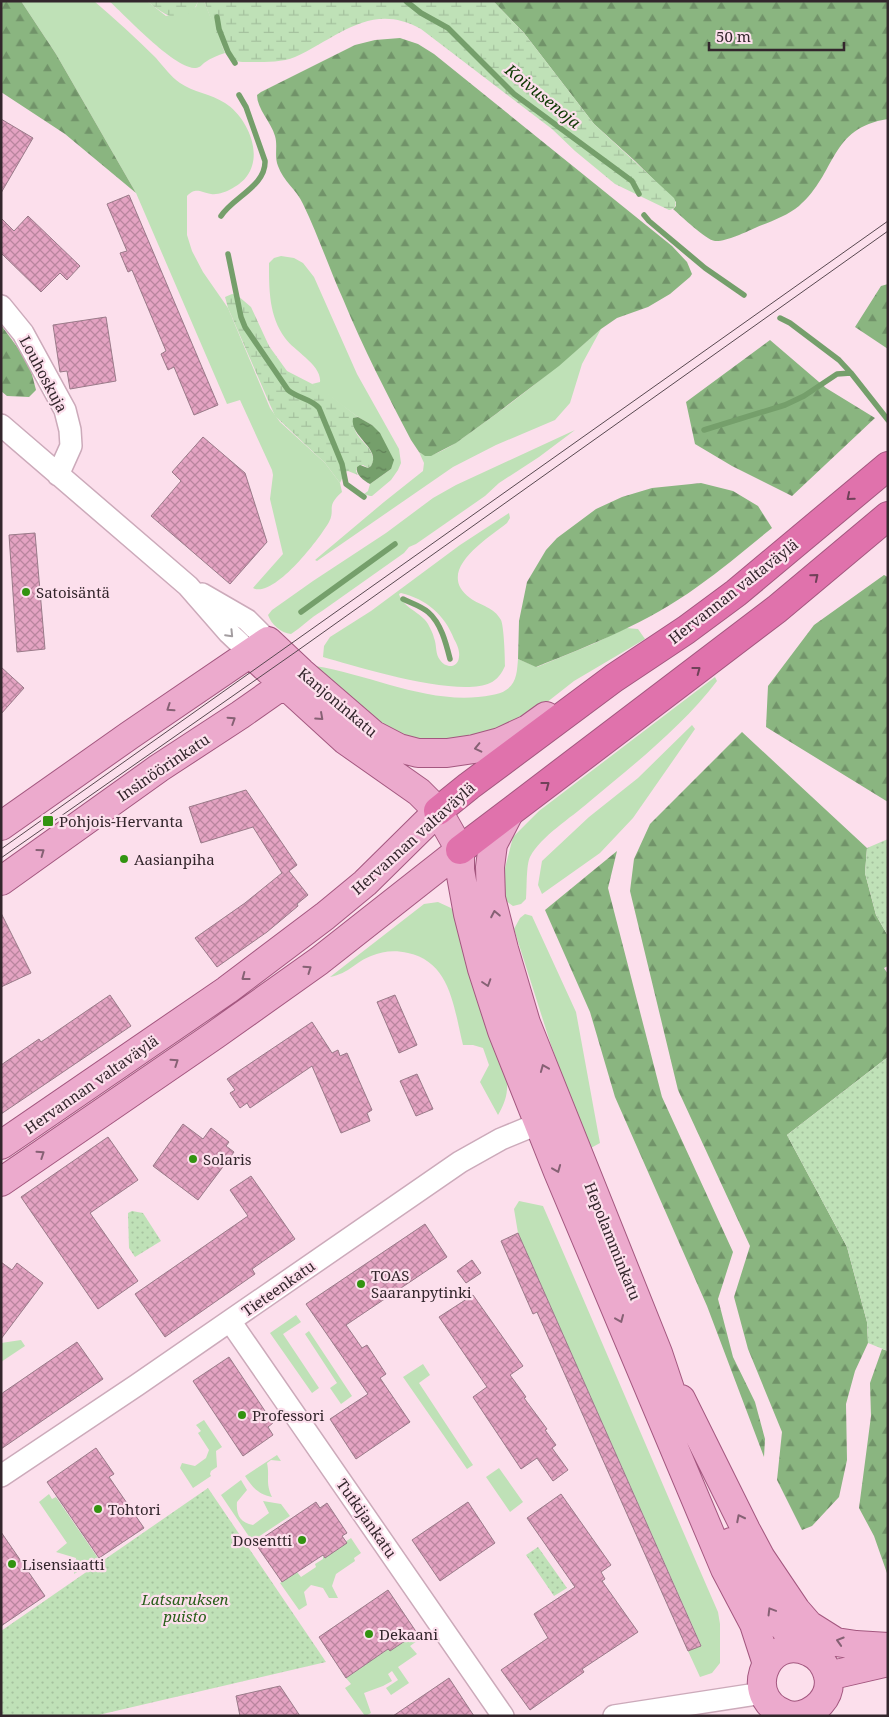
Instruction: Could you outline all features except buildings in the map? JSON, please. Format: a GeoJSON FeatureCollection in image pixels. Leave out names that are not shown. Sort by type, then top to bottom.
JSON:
{"type":"FeatureCollection","features":[{"type":"Feature","properties":{"kind":"highway","name":"Hervannan valtaväylä"},"geometry":{"type":"LineString","coordinates":[[438,811],[614,678],[686,630],[736,593],[888,466]]}},
{"type":"Feature","properties":{"kind":"highway","name":"Hervannan valtaväylä"},"geometry":{"type":"LineString","coordinates":[[460,850],[777,609],[888,516]]}},
{"type":"Feature","properties":{"kind":"main road","name":"Kanjoninkatu"},"geometry":{"type":"LineString","coordinates":[[260,647],[292,678],[346,740],[419,792],[438,811],[460,850]]}},
{"type":"Feature","properties":{"kind":"main road"},"geometry":{"type":"LineString","coordinates":[[1,826],[130,735],[260,647]]}},
{"type":"Feature","properties":{"kind":"main road","name":"Kanjoninkatu"},"geometry":{"type":"LineString","coordinates":[[292,678],[374,735],[399,748],[418,753],[446,753],[474,749],[500,742],[528,728],[578,696],[614,678]]}},
{"type":"Feature","properties":{"kind":"main road","name":"Insinöörinkatu"},"geometry":{"type":"LineString","coordinates":[[1,881],[159,768],[292,678]]}},
{"type":"Feature","properties":{"kind":"main road","name":"Hervannan valtaväylä"},"geometry":{"type":"LineString","coordinates":[[1,1146],[227,990],[325,916],[371,877],[438,811]]}},
{"type":"Feature","properties":{"kind":"main road","name":"Hepolamminkatu"},"geometry":{"type":"LineString","coordinates":[[508,815],[493,844],[490,867],[492,898],[499,935],[526,1023],[550,1119],[725,1569],[754,1624],[766,1664]]}},
{"type":"Feature","properties":{"kind":"main road","name":"Hepolamminkatu"},"geometry":{"type":"LineString","coordinates":[[460,850],[460,870],[466,905],[482,969],[502,1031],[550,1119],[658,1353],[697,1467],[734,1547],[775,1617],[802,1649]]}},
{"type":"Feature","properties":{"kind":"main road","name":"Hervannan valtaväylä"},"geometry":{"type":"LineString","coordinates":[[1,1182],[319,961],[460,850]]}},
{"type":"Feature","properties":{"kind":"main road"},"geometry":{"type":"LineString","coordinates":[[658,1353],[746,1530],[796,1610],[810,1625],[836,1642],[888,1647]]}},
{"type":"Feature","properties":{"kind":"main road"},"geometry":{"type":"LineString","coordinates":[[791,1648],[802,1649],[811,1652],[819,1658],[825,1667],[829,1686],[823,1700],[813,1711],[799,1716],[784,1714],[768,1702],[763,1693],[762,1673],[766,1664],[773,1656],[791,1648]]}},
{"type":"Feature","properties":{"kind":"main road"},"geometry":{"type":"LineString","coordinates":[[828,1676],[888,1662]]}},
{"type":"Feature","properties":{"kind":"street","name":"Louhoskuja"},"geometry":{"type":"LineString","coordinates":[[1,306],[23,333],[65,410],[70,430],[71,446],[58,475]]}},
{"type":"Feature","properties":{"kind":"street","name":"Kanjoninkatu"},"geometry":{"type":"LineString","coordinates":[[1,425],[188,586],[247,620],[260,647]]}},
{"type":"Feature","properties":{"kind":"street","name":"Tieteenkatu"},"geometry":{"type":"LineString","coordinates":[[1,1476],[460,1162],[501,1139],[550,1119]]}},
{"type":"Feature","properties":{"kind":"street","name":"Tutkijankatu"},"geometry":{"type":"LineString","coordinates":[[230,1321],[503,1716]]}},
{"type":"Feature","properties":{"kind":"street"},"geometry":{"type":"LineString","coordinates":[[614,1716],[763,1693]]}},
{"type":"Feature","properties":{"kind":"green space"},"geometry":{"type":"Polygon","coordinates":[[[1,1],[21,1],[56,54],[136,193],[65,134],[1,92],[1,1]]]}},
{"type":"Feature","properties":{"kind":"green space"},"geometry":{"type":"Polygon","coordinates":[[[21,1],[94,1],[141,43],[177,81],[225,103],[233,109],[246,126],[253,146],[254,157],[252,167],[247,176],[231,189],[215,194],[196,191],[187,196],[187,235],[192,251],[203,272],[228,308],[270,408],[280,422],[325,463],[340,483],[342,492],[332,505],[329,522],[307,553],[272,585],[262,589],[253,588],[283,554],[270,499],[272,470],[240,400],[227,404],[136,193],[56,54],[21,1]]]}},
{"type":"Feature","properties":{"kind":"green space"},"geometry":{"type":"Polygon","coordinates":[[[109,1],[147,1],[166,16],[196,7],[198,1],[204,1],[225,53],[212,58],[197,68],[185,65],[162,50],[109,1]]]}},
{"type":"Feature","properties":{"kind":"green space"},"geometry":{"type":"Polygon","coordinates":[[[147,1],[198,1],[190,13],[177,17],[166,14],[147,1]]]}},
{"type":"Feature","properties":{"kind":"green space"},"geometry":{"type":"Polygon","coordinates":[[[204,1],[493,1],[524,33],[594,124],[674,198],[675,206],[669,210],[615,184],[552,129],[421,29],[403,21],[371,20],[356,25],[290,59],[270,62],[241,62],[232,59],[226,53],[204,1]]]}},
{"type":"Feature","properties":{"kind":"green space"},"geometry":{"type":"Polygon","coordinates":[[[493,1],[888,1],[888,119],[869,124],[855,132],[844,142],[821,180],[794,210],[741,234],[724,240],[711,240],[673,209],[676,206],[676,202],[594,124],[524,33],[493,1]]]}},
{"type":"Feature","properties":{"kind":"green space"},"geometry":{"type":"Polygon","coordinates":[[[400,38],[418,44],[434,54],[672,246],[687,262],[692,274],[670,294],[648,307],[617,318],[601,329],[559,366],[496,414],[456,443],[431,456],[425,456],[419,452],[411,440],[367,353],[303,204],[280,171],[276,158],[275,136],[259,105],[257,95],[355,45],[375,40],[400,38]]]}},
{"type":"Feature","properties":{"kind":"green space"},"geometry":{"type":"Polygon","coordinates":[[[281,256],[294,258],[303,263],[314,277],[357,374],[399,449],[401,463],[398,470],[391,480],[372,496],[364,494],[368,491],[370,484],[391,469],[372,425],[356,416],[312,384],[320,382],[317,370],[289,343],[276,321],[271,302],[269,263],[274,258],[281,256]]]}},
{"type":"Feature","properties":{"kind":"green space"},"geometry":{"type":"Polygon","coordinates":[[[888,284],[888,349],[855,327],[881,286],[888,284]]]}},
{"type":"Feature","properties":{"kind":"green space"},"geometry":{"type":"Polygon","coordinates":[[[232,294],[237,295],[251,307],[269,346],[287,371],[322,389],[358,417],[354,418],[355,430],[373,456],[371,466],[368,468],[363,465],[357,467],[358,475],[348,471],[345,472],[340,483],[325,463],[275,416],[228,308],[225,297],[232,294]]]}},
{"type":"Feature","properties":{"kind":"green space"},"geometry":{"type":"Polygon","coordinates":[[[1,325],[29,363],[36,390],[29,397],[7,396],[1,391],[1,325]]]}},
{"type":"Feature","properties":{"kind":"green space"},"geometry":{"type":"Polygon","coordinates":[[[601,329],[582,364],[570,403],[555,420],[496,445],[453,467],[317,561],[315,560],[423,471],[424,463],[419,452],[425,455],[432,455],[456,442],[526,392],[601,329]]]}},
{"type":"Feature","properties":{"kind":"green space"},"geometry":{"type":"Polygon","coordinates":[[[770,340],[826,388],[875,418],[792,496],[732,466],[695,444],[686,402],[770,340]]]}},
{"type":"Feature","properties":{"kind":"green space"},"geometry":{"type":"Polygon","coordinates":[[[575,430],[539,457],[499,483],[485,496],[409,547],[404,553],[291,634],[280,630],[271,622],[268,615],[272,610],[386,533],[433,498],[456,485],[575,430]]]}},
{"type":"Feature","properties":{"kind":"green space"},"geometry":{"type":"Polygon","coordinates":[[[701,483],[733,491],[758,506],[772,528],[726,566],[679,600],[639,622],[536,667],[518,659],[519,621],[527,582],[546,550],[557,538],[596,509],[622,497],[652,488],[701,483]]]}},
{"type":"Feature","properties":{"kind":"green space"},"geometry":{"type":"Polygon","coordinates":[[[509,513],[510,518],[507,523],[468,556],[461,567],[458,577],[460,588],[470,598],[491,609],[501,620],[504,635],[505,666],[495,680],[475,687],[433,684],[383,674],[323,657],[324,646],[330,637],[371,611],[460,545],[509,513]],[[399,594],[404,603],[428,624],[433,634],[437,655],[442,663],[448,666],[456,664],[459,650],[450,630],[440,615],[419,599],[399,594]]]}},
{"type":"Feature","properties":{"kind":"green space"},"geometry":{"type":"Polygon","coordinates":[[[884,575],[888,577],[888,802],[766,727],[768,686],[814,625],[884,575]]]}},
{"type":"Feature","properties":{"kind":"green space"},"geometry":{"type":"Polygon","coordinates":[[[626,628],[638,629],[645,639],[574,681],[523,721],[477,738],[421,741],[408,737],[383,724],[315,666],[425,693],[447,697],[470,698],[492,695],[510,687],[516,676],[518,659],[537,667],[626,628]]]}},
{"type":"Feature","properties":{"kind":"green space"},"geometry":{"type":"Polygon","coordinates":[[[715,677],[717,681],[672,730],[541,842],[530,857],[527,871],[526,899],[521,904],[513,906],[506,901],[503,876],[513,837],[539,811],[715,677]]]}},
{"type":"Feature","properties":{"kind":"green space"},"geometry":{"type":"Polygon","coordinates":[[[692,725],[695,729],[633,818],[600,853],[542,894],[538,885],[542,861],[589,817],[638,778],[692,725]]]}},
{"type":"Feature","properties":{"kind":"green space"},"geometry":{"type":"Polygon","coordinates":[[[742,732],[867,848],[865,873],[876,915],[888,936],[888,966],[884,968],[888,974],[888,1057],[787,1135],[847,1247],[867,1322],[868,1343],[855,1371],[846,1404],[847,1460],[839,1497],[812,1526],[802,1530],[777,1480],[782,1432],[748,1349],[734,1297],[750,1246],[678,1090],[630,891],[634,859],[650,824],[742,732]]]}},
{"type":"Feature","properties":{"kind":"green space"},"geometry":{"type":"Polygon","coordinates":[[[888,839],[888,936],[876,915],[865,873],[867,848],[888,839]]]}},
{"type":"Feature","properties":{"kind":"green space"},"geometry":{"type":"Polygon","coordinates":[[[617,851],[608,888],[662,1097],[733,1252],[718,1299],[733,1357],[755,1402],[765,1439],[764,1457],[707,1306],[615,1097],[590,1012],[545,910],[617,851]]]}},
{"type":"Feature","properties":{"kind":"green space"},"geometry":{"type":"Polygon","coordinates":[[[438,902],[451,908],[459,918],[507,1080],[506,1098],[498,1115],[480,1082],[489,1065],[483,1048],[463,1045],[453,1002],[442,977],[433,966],[422,958],[408,953],[389,951],[371,956],[343,973],[330,977],[424,904],[438,902]]]}},
{"type":"Feature","properties":{"kind":"green space"},"geometry":{"type":"Polygon","coordinates":[[[525,914],[532,916],[576,1012],[600,1143],[589,1149],[551,1045],[514,929],[520,918],[525,914]]]}},
{"type":"Feature","properties":{"kind":"green space"},"geometry":{"type":"Polygon","coordinates":[[[888,1057],[888,1351],[868,1343],[867,1322],[847,1247],[787,1135],[888,1057]]]}},
{"type":"Feature","properties":{"kind":"green space"},"geometry":{"type":"Polygon","coordinates":[[[519,1201],[543,1206],[718,1612],[720,1624],[720,1663],[712,1673],[700,1677],[688,1651],[701,1645],[518,1233],[514,1209],[519,1201]]]}},
{"type":"Feature","properties":{"kind":"green space"},"geometry":{"type":"Polygon","coordinates":[[[132,1211],[143,1213],[161,1241],[135,1257],[129,1248],[128,1213],[132,1211]]]}},
{"type":"Feature","properties":{"kind":"green space"},"geometry":{"type":"Polygon","coordinates":[[[296,1315],[301,1322],[283,1334],[319,1388],[312,1393],[270,1333],[296,1315]]]}},
{"type":"Feature","properties":{"kind":"green space"},"geometry":{"type":"Polygon","coordinates":[[[309,1331],[352,1396],[341,1404],[330,1388],[337,1383],[305,1334],[309,1331]]]}},
{"type":"Feature","properties":{"kind":"green space"},"geometry":{"type":"Polygon","coordinates":[[[21,1340],[25,1346],[1,1362],[1,1343],[21,1340]]]}},
{"type":"Feature","properties":{"kind":"green space"},"geometry":{"type":"Polygon","coordinates":[[[882,1349],[888,1351],[888,1576],[874,1536],[859,1508],[871,1416],[870,1383],[882,1349]]]}},
{"type":"Feature","properties":{"kind":"green space"},"geometry":{"type":"Polygon","coordinates":[[[423,1364],[430,1375],[419,1383],[473,1465],[467,1469],[403,1377],[423,1364]]]}},
{"type":"Feature","properties":{"kind":"green space"},"geometry":{"type":"Polygon","coordinates":[[[204,1420],[222,1447],[216,1451],[217,1467],[211,1471],[211,1476],[193,1488],[180,1468],[182,1463],[195,1466],[206,1458],[209,1450],[198,1433],[201,1431],[196,1425],[204,1420]]]}},
{"type":"Feature","properties":{"kind":"green space"},"geometry":{"type":"Polygon","coordinates":[[[277,1455],[281,1461],[271,1460],[267,1463],[269,1487],[272,1497],[256,1490],[245,1476],[277,1455]]]}},
{"type":"Feature","properties":{"kind":"green space"},"geometry":{"type":"Polygon","coordinates":[[[499,1468],[523,1502],[510,1512],[486,1477],[499,1468]]]}},
{"type":"Feature","properties":{"kind":"green space"},"geometry":{"type":"Polygon","coordinates":[[[241,1480],[247,1490],[237,1502],[237,1511],[242,1520],[253,1525],[269,1513],[263,1501],[281,1504],[290,1516],[252,1541],[221,1495],[241,1480]]]}},
{"type":"Feature","properties":{"kind":"green space","name":"Latsaruksen puisto"},"geometry":{"type":"Polygon","coordinates":[[[208,1488],[326,1662],[94,1716],[1,1716],[1,1631],[208,1488]]]}},
{"type":"Feature","properties":{"kind":"green space"},"geometry":{"type":"Polygon","coordinates":[[[49,1494],[52,1499],[56,1497],[98,1558],[74,1574],[76,1558],[56,1552],[67,1543],[39,1502],[49,1494]]]}},
{"type":"Feature","properties":{"kind":"green space"},"geometry":{"type":"Polygon","coordinates":[[[351,1538],[361,1553],[354,1558],[355,1561],[336,1574],[332,1586],[338,1598],[329,1598],[323,1588],[311,1585],[304,1592],[307,1605],[299,1610],[280,1583],[297,1572],[301,1577],[316,1567],[315,1564],[323,1559],[323,1557],[351,1538]]]}},
{"type":"Feature","properties":{"kind":"green space"},"geometry":{"type":"Polygon","coordinates":[[[538,1547],[567,1588],[554,1596],[526,1555],[538,1547]]]}},
{"type":"Feature","properties":{"kind":"green space"},"geometry":{"type":"Polygon","coordinates":[[[413,1635],[417,1641],[410,1646],[417,1654],[398,1667],[409,1683],[391,1695],[386,1688],[398,1680],[392,1671],[388,1674],[392,1681],[364,1693],[371,1713],[365,1716],[345,1688],[351,1684],[346,1678],[388,1649],[390,1651],[413,1635]]]}},
{"type":"Feature","properties":{"kind":"water"},"geometry":{"type":"Polygon","coordinates":[[[358,417],[372,425],[380,433],[394,460],[391,469],[370,484],[360,477],[357,472],[357,467],[360,465],[368,468],[373,460],[369,448],[353,425],[353,418],[358,417]]]}},
{"type":"Feature","properties":{"kind":"waterway","name":"Koivusenoja"},"geometry":{"type":"LineString","coordinates":[[406,1],[421,13],[448,28],[514,94],[632,181],[639,194]]}},
{"type":"Feature","properties":{"kind":"waterway"},"geometry":{"type":"LineString","coordinates":[[217,17],[219,29],[228,52],[235,63]]}},
{"type":"Feature","properties":{"kind":"waterway"},"geometry":{"type":"LineString","coordinates":[[221,216],[226,209],[255,184],[264,170],[265,161],[246,107],[239,95]]}},
{"type":"Feature","properties":{"kind":"waterway","name":"Koivusenoja"},"geometry":{"type":"LineString","coordinates":[[644,215],[705,268],[744,295]]}},
{"type":"Feature","properties":{"kind":"waterway"},"geometry":{"type":"LineString","coordinates":[[228,254],[241,317],[245,327],[288,390],[319,408],[342,464],[346,484],[364,497]]}},
{"type":"Feature","properties":{"kind":"waterway","name":"Koivusenoja"},"geometry":{"type":"LineString","coordinates":[[780,318],[790,323],[839,360],[888,420]]}},
{"type":"Feature","properties":{"kind":"waterway"},"geometry":{"type":"LineString","coordinates":[[704,430],[785,405],[804,396],[837,374],[851,373]]}},
{"type":"Feature","properties":{"kind":"waterway"},"geometry":{"type":"LineString","coordinates":[[301,612],[395,544]]}},
{"type":"Feature","properties":{"kind":"waterway"},"geometry":{"type":"LineString","coordinates":[[403,599],[422,608],[433,617],[447,646],[450,659]]}},
{"type":"Feature","properties":{"kind":"tram line"},"geometry":{"type":"LineString","coordinates":[[1,849],[888,221]]}},
{"type":"Feature","properties":{"kind":"tram line"},"geometry":{"type":"LineString","coordinates":[[1,858],[297,651],[888,231]]}},
{"type":"Feature","properties":{"kind":"place","name":"Satoisäntä"},"geometry":{"type":"Point","coordinates":[26,592]}},
{"type":"Feature","properties":{"kind":"place","name":"Pohjois-Hervanta"},"geometry":{"type":"Point","coordinates":[48,821]}},
{"type":"Feature","properties":{"kind":"place","name":"Aasianpiha"},"geometry":{"type":"Point","coordinates":[124,859]}},
{"type":"Feature","properties":{"kind":"place","name":"Solaris"},"geometry":{"type":"Point","coordinates":[193,1159]}},
{"type":"Feature","properties":{"kind":"place","name":"TOAS Saaranpytinki"},"geometry":{"type":"Point","coordinates":[361,1284]}},
{"type":"Feature","properties":{"kind":"place","name":"Professori"},"geometry":{"type":"Point","coordinates":[242,1415]}},
{"type":"Feature","properties":{"kind":"place","name":"Tohtori"},"geometry":{"type":"Point","coordinates":[98,1509]}},
{"type":"Feature","properties":{"kind":"place","name":"Dosentti"},"geometry":{"type":"Point","coordinates":[302,1540]}},
{"type":"Feature","properties":{"kind":"place","name":"Lisensiaatti"},"geometry":{"type":"Point","coordinates":[12,1564]}},
{"type":"Feature","properties":{"kind":"place","name":"Dekaani"},"geometry":{"type":"Point","coordinates":[369,1634]}}]}
